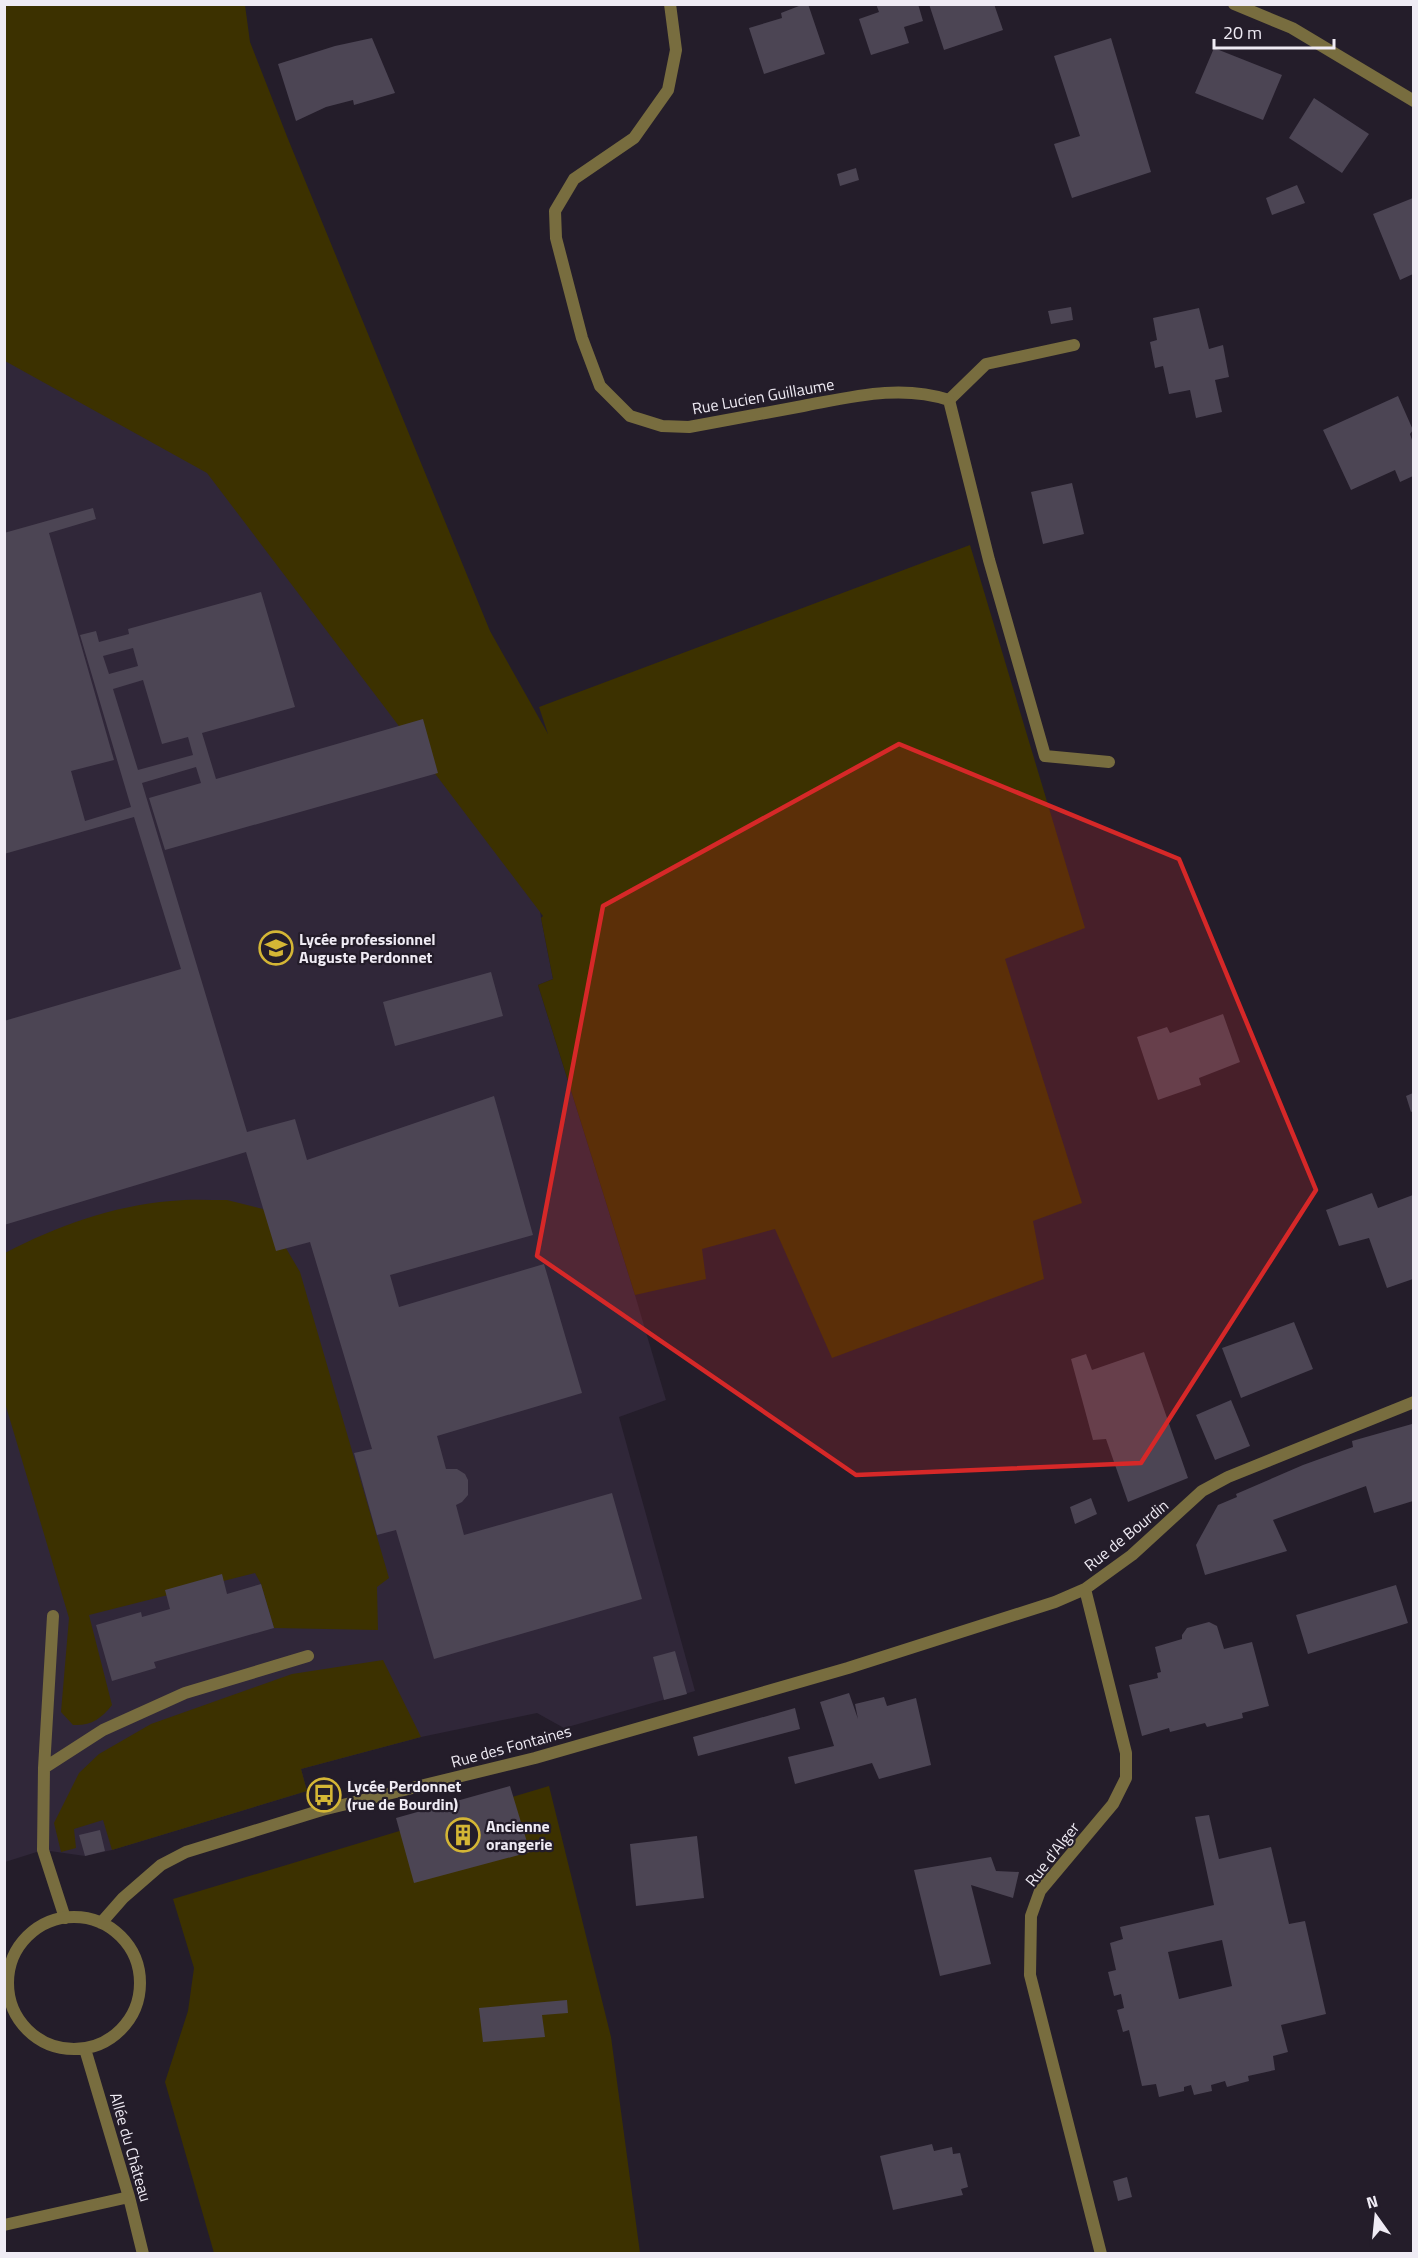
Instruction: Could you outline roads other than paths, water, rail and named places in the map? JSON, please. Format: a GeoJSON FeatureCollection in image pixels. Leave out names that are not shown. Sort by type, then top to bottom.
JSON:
{"type":"FeatureCollection","features":[{"type":"Feature","properties":{"kind":"street","name":"Rue Lucien Guillaume"},"geometry":{"type":"LineString","coordinates":[[670,4],[676,50],[668,90],[634,138],[574,179],[555,211],[556,238],[576,316],[600,386],[630,416],[662,426],[689,427],[870,393],[910,392],[931,394],[948,400]]}},
{"type":"Feature","properties":{"kind":"street"},"geometry":{"type":"LineString","coordinates":[[1234,4],[1292,28],[1413,101]]}},
{"type":"Feature","properties":{"kind":"street"},"geometry":{"type":"LineString","coordinates":[[1074,345],[986,364],[948,400],[988,560],[1045,756],[1109,762]]}},
{"type":"Feature","properties":{"kind":"street","name":"Rue de Bourdin"},"geometry":{"type":"LineString","coordinates":[[848,1668],[1055,1602],[1085,1589],[1132,1555],[1202,1491],[1249,1468],[1413,1402]]}},
{"type":"Feature","properties":{"kind":"street","name":"Rue d'Alger"},"geometry":{"type":"LineString","coordinates":[[1085,1589],[1126,1753],[1126,1778],[1113,1804],[1040,1891],[1031,1916],[1030,1975],[1101,2253]]}},
{"type":"Feature","properties":{"kind":"street"},"geometry":{"type":"LineString","coordinates":[[53,1616],[44,1768],[43,1850],[65,1918]]}},
{"type":"Feature","properties":{"kind":"street"},"geometry":{"type":"LineString","coordinates":[[44,1768],[103,1730],[185,1693],[308,1656]]}},
{"type":"Feature","properties":{"kind":"street","name":"Rue des Fontaines"},"geometry":{"type":"LineString","coordinates":[[101,1923],[123,1898],[161,1865],[186,1852],[322,1810],[535,1758],[848,1668]]}},
{"type":"Feature","properties":{"kind":"street"},"geometry":{"type":"LineString","coordinates":[[65,1918],[84,1918],[101,1923],[120,1934],[133,1951],[140,1971],[141,1992],[135,2013],[122,2030],[105,2043],[85,2049],[64,2049],[45,2043],[28,2031],[16,2015],[9,1996],[9,1953],[44,1924],[65,1918]]}},
{"type":"Feature","properties":{"kind":"street","name":"Allée du Château"},"geometry":{"type":"LineString","coordinates":[[85,2049],[143,2253]]}},
{"type":"Feature","properties":{"kind":"street"},"geometry":{"type":"LineString","coordinates":[[4,2224],[129,2198]]}},
{"type":"Feature","properties":{"kind":"place","name":"Lycée professionnel Auguste Perdonnet"},"geometry":{"type":"Point","coordinates":[276,948]}},
{"type":"Feature","properties":{"kind":"place","name":"Lycée Perdonnet (rue de Bourdin)"},"geometry":{"type":"Point","coordinates":[324,1795]}},
{"type":"Feature","properties":{"kind":"place","name":"Ancienne orangerie"},"geometry":{"type":"Point","coordinates":[463,1835]}}]}
